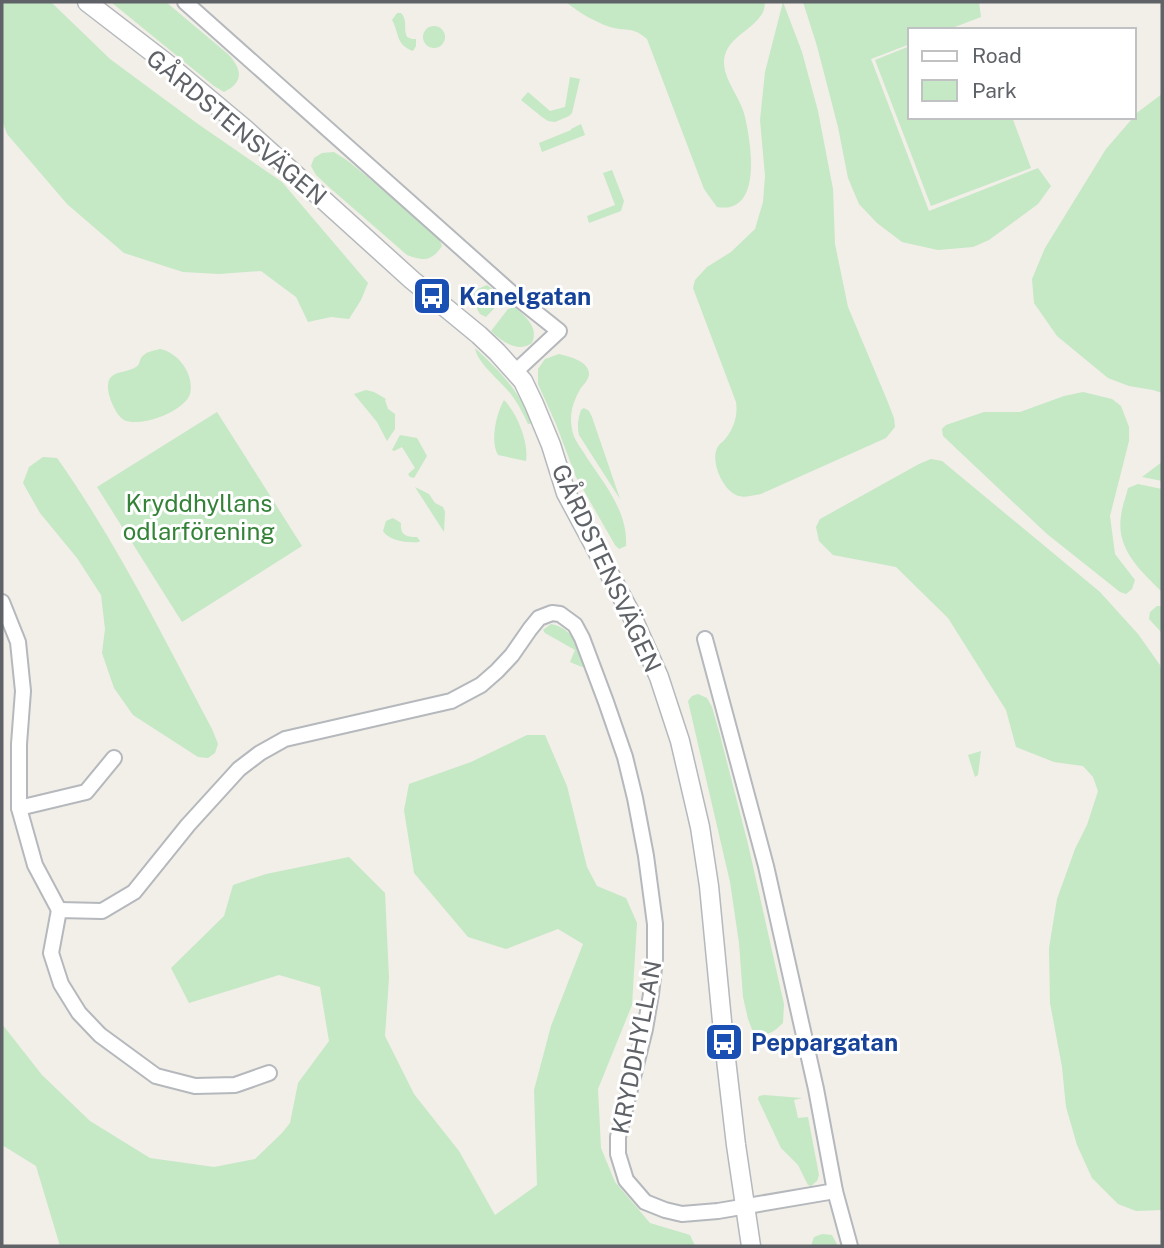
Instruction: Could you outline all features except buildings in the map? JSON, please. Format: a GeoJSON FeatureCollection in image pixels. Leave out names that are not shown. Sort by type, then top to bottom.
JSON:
{"type":"FeatureCollection","features":[{"type":"Feature","properties":{"kind":"street","name":"GÅRDSTENSVÄGEN"},"geometry":{"type":"LineString","coordinates":[[87,2],[228,115],[412,280],[479,335],[523,381],[551,445],[566,494],[631,614],[659,677],[680,741],[700,827],[709,886],[736,1145],[751,1246]]}},
{"type":"Feature","properties":{"kind":"street"},"geometry":{"type":"LineString","coordinates":[[185,2],[515,296],[559,331],[515,372]]}},
{"type":"Feature","properties":{"kind":"street"},"geometry":{"type":"LineString","coordinates":[[2,602],[18,642],[23,691],[19,744],[19,808],[35,865],[59,910],[51,953],[61,984],[79,1013],[100,1035],[156,1076],[195,1086],[235,1085],[269,1073]]}},
{"type":"Feature","properties":{"kind":"street","name":"KRYDDHYLLAN"},"geometry":{"type":"LineString","coordinates":[[59,910],[102,911],[134,892],[188,825],[239,769],[260,753],[285,739],[451,701],[481,685],[497,671],[539,618],[552,613],[560,614],[575,625],[582,638],[625,757],[644,845],[655,925],[652,993],[618,1137],[621,1169],[626,1180],[645,1202],[665,1210],[682,1213],[746,1207]]}},
{"type":"Feature","properties":{"kind":"street"},"geometry":{"type":"LineString","coordinates":[[705,639],[766,866],[816,1089],[835,1191],[850,1246]]}},
{"type":"Feature","properties":{"kind":"street"},"geometry":{"type":"LineString","coordinates":[[19,808],[86,792],[114,758]]}},
{"type":"Feature","properties":{"kind":"street"},"geometry":{"type":"LineString","coordinates":[[746,1207],[835,1191]]}},
{"type":"Feature","properties":{"kind":"green space"},"geometry":{"type":"Polygon","coordinates":[[[2,2],[51,2],[110,59],[282,182],[368,283],[349,319],[331,317],[308,322],[296,297],[261,271],[219,274],[183,272],[124,253],[67,204],[7,134],[2,120],[2,2]]]}},
{"type":"Feature","properties":{"kind":"green space"},"geometry":{"type":"Polygon","coordinates":[[[111,2],[166,2],[229,55],[237,66],[238,80],[224,92],[214,86],[111,2]]]}},
{"type":"Feature","properties":{"kind":"green space"},"geometry":{"type":"Polygon","coordinates":[[[566,2],[765,2],[759,18],[729,46],[724,60],[727,77],[743,109],[750,143],[750,175],[748,189],[742,200],[732,206],[717,207],[704,189],[647,39],[633,31],[598,22],[566,2]]]}},
{"type":"Feature","properties":{"kind":"green space"},"geometry":{"type":"Polygon","coordinates":[[[783,2],[802,52],[818,111],[833,189],[835,244],[848,307],[887,400],[895,427],[886,438],[761,494],[742,497],[724,484],[716,463],[717,449],[735,421],[736,402],[693,288],[695,280],[707,267],[731,252],[755,229],[763,202],[765,176],[760,120],[765,72],[783,2]]]}},
{"type":"Feature","properties":{"kind":"green space"},"geometry":{"type":"Polygon","coordinates":[[[803,2],[979,2],[981,17],[952,28],[908,28],[908,45],[871,59],[929,211],[1038,168],[1051,186],[1038,204],[989,240],[973,247],[938,250],[902,242],[877,223],[859,204],[848,178],[817,46],[803,2]]]}},
{"type":"Feature","properties":{"kind":"green space"},"geometry":{"type":"Polygon","coordinates":[[[397,13],[401,13],[404,18],[407,37],[416,39],[413,51],[403,45],[399,38],[392,20],[397,13]]]}},
{"type":"Feature","properties":{"kind":"green space"},"geometry":{"type":"Polygon","coordinates":[[[434,26],[442,29],[445,37],[442,45],[434,48],[426,45],[423,37],[426,29],[434,26]]]}},
{"type":"Feature","properties":{"kind":"green space"},"geometry":{"type":"Polygon","coordinates":[[[908,47],[908,119],[1013,119],[1031,168],[931,206],[875,60],[908,47]]]}},
{"type":"Feature","properties":{"kind":"green space"},"geometry":{"type":"Polygon","coordinates":[[[570,77],[580,79],[569,116],[555,122],[548,121],[521,100],[528,92],[550,111],[565,107],[570,77]]]}},
{"type":"Feature","properties":{"kind":"green space"},"geometry":{"type":"Polygon","coordinates":[[[1162,94],[1162,393],[1108,378],[1057,336],[1034,303],[1032,279],[1045,248],[1106,149],[1132,119],[1136,119],[1138,112],[1162,94]]]}},
{"type":"Feature","properties":{"kind":"green space"},"geometry":{"type":"Polygon","coordinates":[[[581,124],[585,135],[542,152],[539,143],[581,124]]]}},
{"type":"Feature","properties":{"kind":"green space"},"geometry":{"type":"Polygon","coordinates":[[[334,152],[427,226],[439,238],[442,246],[438,251],[427,259],[407,255],[316,175],[311,166],[314,158],[322,153],[334,152]]]}},
{"type":"Feature","properties":{"kind":"green space"},"geometry":{"type":"Polygon","coordinates":[[[612,170],[624,201],[621,211],[589,223],[587,216],[615,205],[603,173],[612,170]]]}},
{"type":"Feature","properties":{"kind":"green space"},"geometry":{"type":"Polygon","coordinates":[[[487,285],[504,298],[486,317],[463,299],[487,285]]]}},
{"type":"Feature","properties":{"kind":"green space"},"geometry":{"type":"Polygon","coordinates":[[[515,307],[527,318],[534,332],[532,343],[527,346],[510,345],[491,331],[508,309],[515,307]]]}},
{"type":"Feature","properties":{"kind":"green space"},"geometry":{"type":"Polygon","coordinates":[[[475,348],[508,382],[533,423],[528,424],[515,400],[486,368],[475,348]]]}},
{"type":"Feature","properties":{"kind":"green space"},"geometry":{"type":"Polygon","coordinates":[[[160,349],[173,355],[184,366],[190,379],[190,394],[179,407],[161,417],[140,422],[124,420],[111,400],[108,387],[111,377],[136,367],[145,354],[160,349]]]}},
{"type":"Feature","properties":{"kind":"green space"},"geometry":{"type":"Polygon","coordinates":[[[559,354],[577,360],[588,369],[588,378],[572,408],[572,429],[578,444],[619,510],[626,534],[626,546],[619,549],[576,477],[538,384],[538,369],[545,359],[559,354]]]}},
{"type":"Feature","properties":{"kind":"green space"},"geometry":{"type":"Polygon","coordinates":[[[366,390],[386,399],[388,409],[395,414],[395,429],[387,441],[377,422],[354,394],[366,390]]]}},
{"type":"Feature","properties":{"kind":"green space"},"geometry":{"type":"Polygon","coordinates":[[[1083,392],[1112,399],[1121,406],[1129,427],[1129,441],[1110,516],[1115,554],[1135,580],[1132,589],[1126,594],[1047,534],[943,436],[942,429],[946,425],[984,412],[1020,412],[1083,392]]]}},
{"type":"Feature","properties":{"kind":"green space"},"geometry":{"type":"Polygon","coordinates":[[[504,400],[521,429],[526,446],[526,461],[498,455],[494,442],[495,428],[504,400]]]}},
{"type":"Feature","properties":{"kind":"green space"},"geometry":{"type":"Polygon","coordinates":[[[584,408],[592,417],[620,499],[579,435],[579,419],[584,408]]]}},
{"type":"Feature","properties":{"kind":"green space","name":"Kryddhyllans odlarförening"},"geometry":{"type":"Polygon","coordinates":[[[217,412],[302,546],[182,622],[97,487],[217,412]]]}},
{"type":"Feature","properties":{"kind":"green space"},"geometry":{"type":"Polygon","coordinates":[[[400,435],[417,438],[427,456],[414,478],[408,474],[415,468],[402,447],[392,450],[400,435]]]}},
{"type":"Feature","properties":{"kind":"green space"},"geometry":{"type":"Polygon","coordinates":[[[43,457],[57,458],[100,523],[139,591],[212,729],[218,744],[215,753],[208,758],[198,757],[133,715],[114,688],[102,653],[105,629],[101,595],[77,558],[40,513],[23,483],[29,467],[43,457]]]}},
{"type":"Feature","properties":{"kind":"green space"},"geometry":{"type":"Polygon","coordinates":[[[931,459],[942,461],[1100,592],[1138,634],[1160,665],[1162,1210],[1136,1211],[1118,1204],[1092,1178],[1077,1145],[1066,1107],[1062,1067],[1050,1003],[1049,948],[1057,899],[1098,791],[1093,777],[1083,766],[1054,762],[1016,747],[1006,710],[948,618],[896,567],[833,555],[819,541],[816,527],[820,519],[931,459]]]}},
{"type":"Feature","properties":{"kind":"green space"},"geometry":{"type":"Polygon","coordinates":[[[1162,462],[1162,481],[1142,477],[1162,462]]]}},
{"type":"Feature","properties":{"kind":"green space"},"geometry":{"type":"Polygon","coordinates":[[[1138,484],[1162,489],[1162,592],[1131,558],[1122,539],[1121,516],[1128,488],[1138,484]]]}},
{"type":"Feature","properties":{"kind":"green space"},"geometry":{"type":"Polygon","coordinates":[[[415,487],[429,494],[435,503],[443,507],[444,532],[415,487]]]}},
{"type":"Feature","properties":{"kind":"green space"},"geometry":{"type":"Polygon","coordinates":[[[393,518],[401,523],[404,534],[417,537],[420,541],[399,541],[389,537],[383,531],[386,521],[393,518]]]}},
{"type":"Feature","properties":{"kind":"green space"},"geometry":{"type":"Polygon","coordinates":[[[1157,606],[1162,606],[1162,633],[1149,619],[1150,612],[1157,606]]]}},
{"type":"Feature","properties":{"kind":"green space"},"geometry":{"type":"Polygon","coordinates":[[[551,624],[570,634],[586,665],[582,667],[570,662],[575,650],[545,633],[543,630],[551,624]]]}},
{"type":"Feature","properties":{"kind":"green space"},"geometry":{"type":"Polygon","coordinates":[[[698,694],[707,698],[712,707],[720,735],[784,1004],[783,1023],[773,1032],[766,1034],[753,1032],[743,997],[730,882],[688,701],[698,694]]]}},
{"type":"Feature","properties":{"kind":"green space"},"geometry":{"type":"Polygon","coordinates":[[[527,735],[545,735],[567,786],[587,867],[597,886],[626,898],[637,923],[632,1005],[598,1089],[601,1148],[615,1182],[650,1223],[690,1235],[695,1246],[60,1246],[36,1166],[2,1145],[2,1024],[42,1075],[90,1121],[150,1158],[214,1167],[255,1159],[290,1123],[298,1083],[329,1041],[320,987],[279,975],[189,1003],[171,968],[224,916],[233,885],[266,874],[349,857],[385,893],[389,978],[385,1036],[414,1094],[459,1151],[495,1215],[537,1185],[534,1090],[551,1026],[583,944],[558,929],[506,949],[468,937],[414,873],[404,810],[409,784],[471,762],[527,735]]]}},
{"type":"Feature","properties":{"kind":"green space"},"geometry":{"type":"Polygon","coordinates":[[[981,751],[978,775],[975,777],[968,755],[981,751]]]}},
{"type":"Feature","properties":{"kind":"green space"},"geometry":{"type":"Polygon","coordinates":[[[764,1095],[802,1098],[794,1100],[798,1118],[808,1117],[819,1175],[811,1186],[798,1165],[781,1148],[758,1099],[764,1095]]]}},
{"type":"Feature","properties":{"kind":"green space"},"geometry":{"type":"Polygon","coordinates":[[[832,1235],[838,1246],[811,1246],[814,1237],[832,1235]]]}},
{"type":"Feature","properties":{"kind":"place","name":"Kanelgatan"},"geometry":{"type":"Point","coordinates":[432,296]}},
{"type":"Feature","properties":{"kind":"place","name":"Peppargatan"},"geometry":{"type":"Point","coordinates":[724,1042]}}]}
